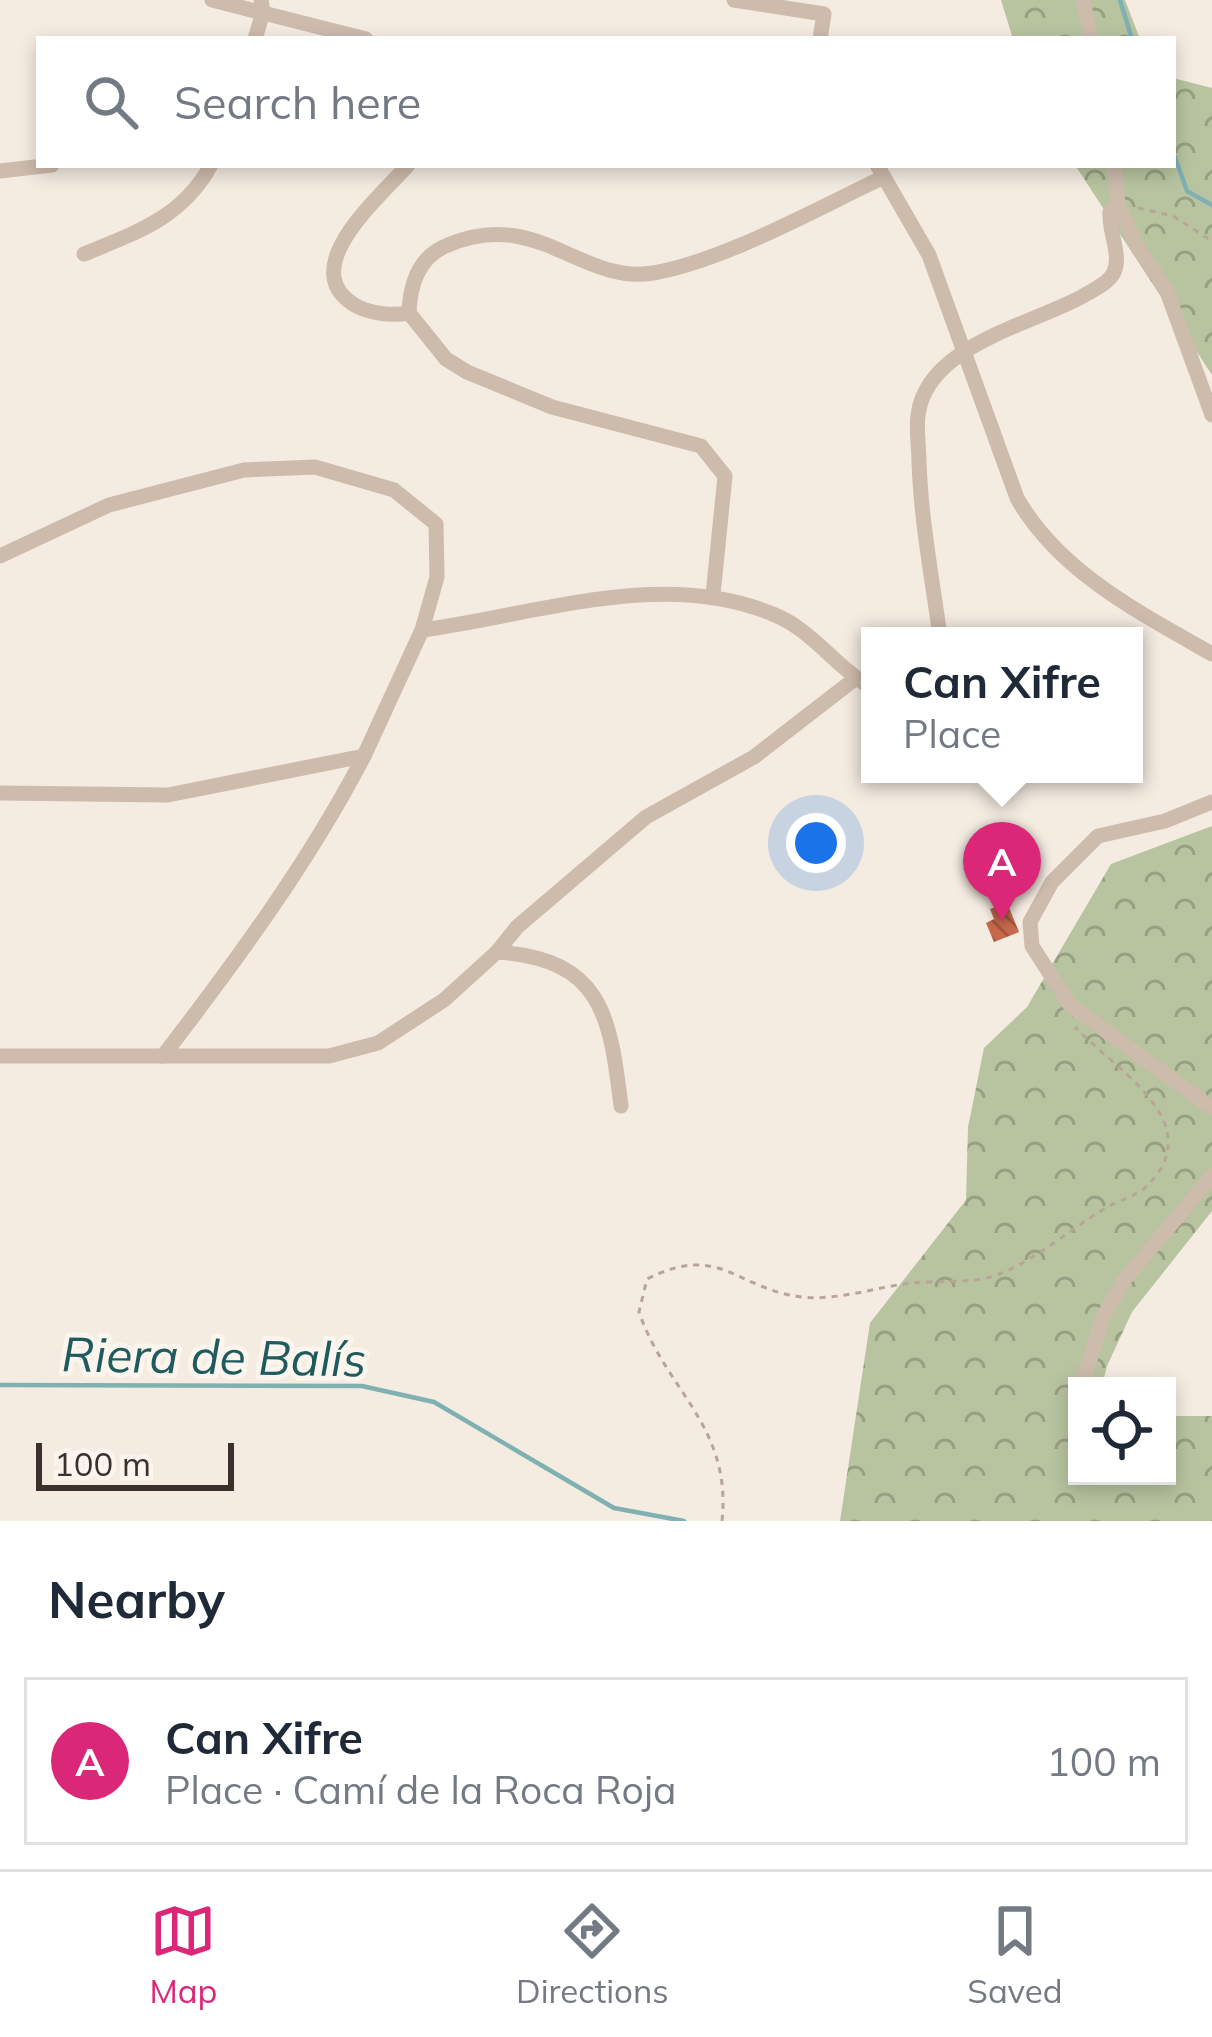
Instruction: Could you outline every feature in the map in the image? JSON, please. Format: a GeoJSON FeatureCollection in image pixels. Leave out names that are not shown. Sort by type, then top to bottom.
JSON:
{"type":"FeatureCollection","features":[{"type":"Feature","properties":{"kind":"street"},"geometry":{"type":"LineString","coordinates":[[212,0],[262,6],[356,36]]}},
{"type":"Feature","properties":{"kind":"street"},"geometry":{"type":"LineString","coordinates":[[734,0],[824,14],[820,36]]}},
{"type":"Feature","properties":{"kind":"street"},"geometry":{"type":"LineString","coordinates":[[1083,0],[1090,36]]}},
{"type":"Feature","properties":{"kind":"street"},"geometry":{"type":"LineString","coordinates":[[256,36],[262,6]]}},
{"type":"Feature","properties":{"kind":"street"},"geometry":{"type":"LineString","coordinates":[[0,171],[36,167]]}},
{"type":"Feature","properties":{"kind":"street"},"geometry":{"type":"LineString","coordinates":[[84,254],[142,230],[195,195],[209,168]]}},
{"type":"Feature","properties":{"kind":"street"},"geometry":{"type":"LineString","coordinates":[[405,168],[339,244],[332,278],[347,301],[364,310],[409,313]]}},
{"type":"Feature","properties":{"kind":"street"},"geometry":{"type":"LineString","coordinates":[[1114,168],[1118,204],[1137,246],[1166,289],[1212,415]]}},
{"type":"Feature","properties":{"kind":"street"},"geometry":{"type":"LineString","coordinates":[[713,595],[725,476],[701,446],[552,407],[446,359],[409,313],[410,291],[422,265],[440,248],[467,237],[504,233],[549,243],[622,273],[652,273],[735,246],[881,171],[928,255],[1017,498],[1029,519],[1083,576],[1212,654]]}},
{"type":"Feature","properties":{"kind":"street"},"geometry":{"type":"LineString","coordinates":[[939,627],[921,500],[918,413],[931,382],[964,350],[1068,304],[1107,281],[1116,272],[1117,255],[1108,227],[1110,212],[1118,204]]}},
{"type":"Feature","properties":{"kind":"street"},"geometry":{"type":"LineString","coordinates":[[0,556],[110,505],[244,470],[315,467],[394,490],[436,524],[437,577],[422,630],[364,756],[336,810],[163,1056]]}},
{"type":"Feature","properties":{"kind":"street"},"geometry":{"type":"LineString","coordinates":[[422,630],[624,596],[713,595],[778,616],[861,680]]}},
{"type":"Feature","properties":{"kind":"street"},"geometry":{"type":"LineString","coordinates":[[0,1056],[329,1056],[378,1043],[444,1000],[517,927],[646,817],[754,758],[861,683]]}},
{"type":"Feature","properties":{"kind":"street"},"geometry":{"type":"LineString","coordinates":[[0,793],[168,795],[364,756]]}},
{"type":"Feature","properties":{"kind":"street"},"geometry":{"type":"LineString","coordinates":[[1212,802],[1165,821],[1099,836],[1052,882],[1030,922],[1032,946],[1070,1005],[1212,1108]]}},
{"type":"Feature","properties":{"kind":"street"},"geometry":{"type":"LineString","coordinates":[[497,952],[541,957],[570,970],[592,991],[608,1025],[621,1106]]}},
{"type":"Feature","properties":{"kind":"street"},"geometry":{"type":"LineString","coordinates":[[1085,1377],[1102,1317],[1125,1280],[1212,1176]]}},
{"type":"Feature","properties":{"kind":"path"},"geometry":{"type":"LineString","coordinates":[[1118,204],[1173,215],[1212,241]]}},
{"type":"Feature","properties":{"kind":"path"},"geometry":{"type":"LineString","coordinates":[[722,1521],[726,1486],[715,1447],[639,1312],[646,1279],[676,1264],[716,1264],[778,1293],[808,1298],[993,1276],[1143,1190],[1169,1160],[1174,1138],[1160,1102],[1074,1026]]}},
{"type":"Feature","properties":{"kind":"green space"},"geometry":{"type":"Polygon","coordinates":[[[1001,0],[1125,0],[1139,36],[1012,36],[1001,0]]]}},
{"type":"Feature","properties":{"kind":"green space"},"geometry":{"type":"Polygon","coordinates":[[[1176,79],[1212,88],[1212,375],[1077,168],[1176,168],[1176,79]]]}},
{"type":"Feature","properties":{"kind":"green space"},"geometry":{"type":"Polygon","coordinates":[[[1212,826],[1212,1211],[1132,1312],[1104,1377],[1068,1377],[1068,1485],[1176,1485],[1176,1416],[1212,1416],[1212,1521],[840,1521],[870,1323],[966,1200],[968,1127],[984,1048],[1027,1007],[1111,864],[1212,826]]]}},
{"type":"Feature","properties":{"kind":"building"},"geometry":{"type":"Polygon","coordinates":[[[1007,903],[1019,932],[994,942],[986,923],[994,919],[990,909],[1007,903]]]}},
{"type":"Feature","properties":{"kind":"waterway"},"geometry":{"type":"LineString","coordinates":[[1120,0],[1131,36]]}},
{"type":"Feature","properties":{"kind":"waterway"},"geometry":{"type":"LineString","coordinates":[[1176,160],[1187,191],[1212,205]]}},
{"type":"Feature","properties":{"kind":"waterway","name":"Riera de Balís"},"geometry":{"type":"LineString","coordinates":[[0,1385],[362,1386],[434,1402],[614,1508],[684,1521]]}},
{"type":"Feature","properties":{"kind":"place","name":"Can Xifre"},"geometry":{"type":"Point","coordinates":[1002,921]}}]}
